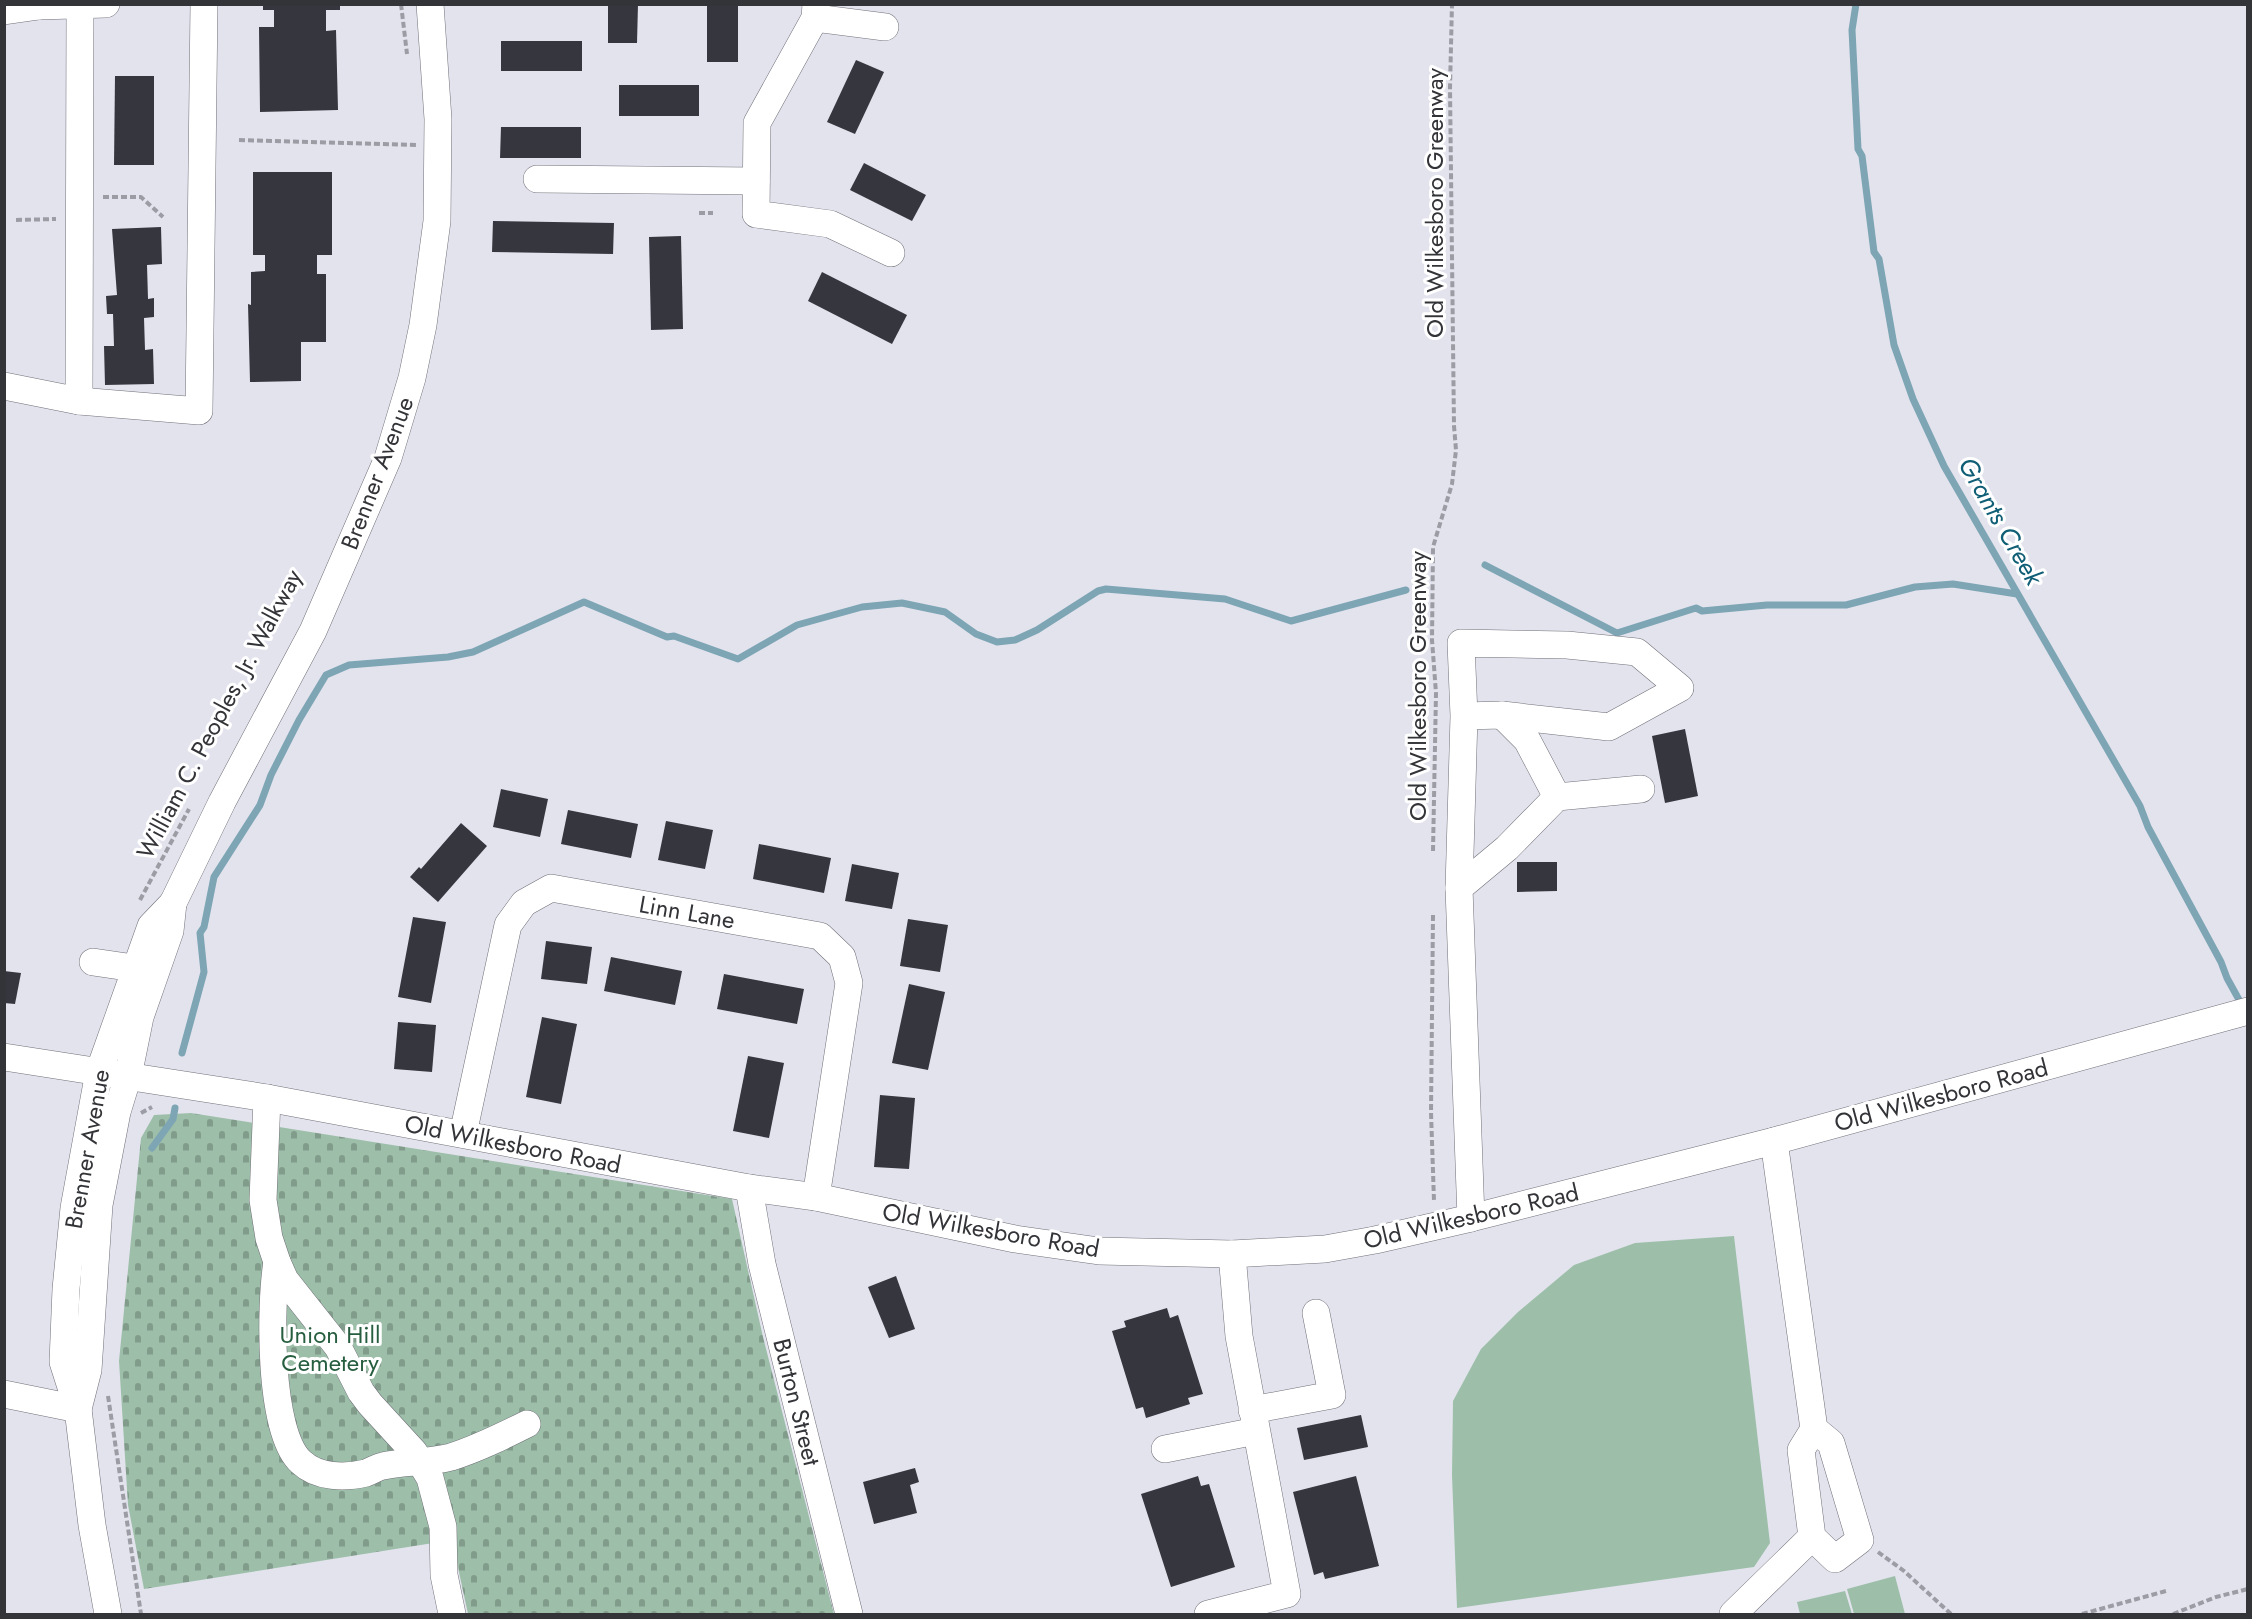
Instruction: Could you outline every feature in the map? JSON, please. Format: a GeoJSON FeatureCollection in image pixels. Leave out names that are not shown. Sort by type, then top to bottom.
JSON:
{"type":"FeatureCollection","features":[{"type":"Feature","properties":{"kind":"street"},"geometry":{"type":"LineString","coordinates":[[4,10],[39,5],[106,4]]}},
{"type":"Feature","properties":{"kind":"street"},"geometry":{"type":"LineString","coordinates":[[4,386],[79,400],[199,411],[204,4]]}},
{"type":"Feature","properties":{"kind":"street","name":"Brenner Avenue"},"geometry":{"type":"LineString","coordinates":[[108,1614],[92,1525],[78,1409],[63,1362],[66,1289],[74,1208],[99,1072],[134,968],[151,926],[173,903],[222,802],[313,632],[374,494],[398,428],[412,378],[423,325],[437,221],[438,119],[430,4]]}},
{"type":"Feature","properties":{"kind":"street"},"geometry":{"type":"LineString","coordinates":[[79,400],[80,5]]}},
{"type":"Feature","properties":{"kind":"street"},"geometry":{"type":"LineString","coordinates":[[885,27],[815,11],[757,123],[756,214],[830,224],[891,254]]}},
{"type":"Feature","properties":{"kind":"street"},"geometry":{"type":"LineString","coordinates":[[537,179],[756,181]]}},
{"type":"Feature","properties":{"kind":"street"},"geometry":{"type":"LineString","coordinates":[[1464,716],[1502,715],[1609,727],[1680,688],[1637,652],[1567,645],[1461,643],[1464,716],[1459,888],[1471,1218]]}},
{"type":"Feature","properties":{"kind":"street"},"geometry":{"type":"LineString","coordinates":[[1502,715],[1527,740],[1557,796]]}},
{"type":"Feature","properties":{"kind":"street"},"geometry":{"type":"LineString","coordinates":[[1459,888],[1507,848],[1557,796],[1641,789]]}},
{"type":"Feature","properties":{"kind":"street","name":"Linn Lane"},"geometry":{"type":"LineString","coordinates":[[463,1134],[508,925],[524,903],[551,888],[796,931],[820,936],[842,957],[849,983],[816,1197]]}},
{"type":"Feature","properties":{"kind":"street","name":"Brenner Avenue"},"geometry":{"type":"LineString","coordinates":[[78,1409],[88,1370],[99,1205],[117,1112],[128,1076],[140,1017],[170,931],[173,903]]}},
{"type":"Feature","properties":{"kind":"street"},"geometry":{"type":"LineString","coordinates":[[93,962],[134,968]]}},
{"type":"Feature","properties":{"kind":"street","name":"Old Wilkesboro Road"},"geometry":{"type":"LineString","coordinates":[[4,1057],[267,1098],[749,1188],[816,1197],[1015,1239],[1099,1251],[1232,1254],[1324,1249],[1471,1218],[1774,1141],[2247,1011]]}},
{"type":"Feature","properties":{"kind":"street"},"geometry":{"type":"LineString","coordinates":[[267,1098],[263,1200],[269,1238],[277,1262],[285,1280],[338,1347],[370,1404],[422,1462],[430,1478],[443,1527],[444,1575],[450,1605]]}},
{"type":"Feature","properties":{"kind":"street"},"geometry":{"type":"LineString","coordinates":[[1774,1141],[1814,1429],[1801,1450],[1812,1537],[1835,1559],[1860,1540],[1831,1443],[1814,1429]]}},
{"type":"Feature","properties":{"kind":"street","name":"Burton Street"},"geometry":{"type":"LineString","coordinates":[[749,1188],[762,1264],[849,1614]]}},
{"type":"Feature","properties":{"kind":"street"},"geometry":{"type":"LineString","coordinates":[[1208,1614],[1287,1594],[1239,1336],[1232,1254]]}},
{"type":"Feature","properties":{"kind":"street"},"geometry":{"type":"LineString","coordinates":[[277,1262],[272,1287],[272,1333],[278,1406],[288,1443],[302,1463],[314,1470],[340,1477],[366,1473],[381,1466],[422,1462],[451,1456],[527,1424]]}},
{"type":"Feature","properties":{"kind":"street"},"geometry":{"type":"LineString","coordinates":[[1165,1449],[1332,1395],[1316,1313]]}},
{"type":"Feature","properties":{"kind":"street"},"geometry":{"type":"LineString","coordinates":[[4,1394],[78,1409]]}},
{"type":"Feature","properties":{"kind":"street"},"geometry":{"type":"LineString","coordinates":[[1733,1614],[1812,1537]]}},
{"type":"Feature","properties":{"kind":"path"},"geometry":{"type":"LineString","coordinates":[[401,4],[408,61]]}},
{"type":"Feature","properties":{"kind":"path","name":"Old Wilkesboro Greenway"},"geometry":{"type":"LineString","coordinates":[[1433,856],[1436,693],[1432,640],[1433,547],[1452,484],[1456,450],[1450,88],[1452,4]]}},
{"type":"Feature","properties":{"kind":"path"},"geometry":{"type":"LineString","coordinates":[[416,134],[416,156]]}},
{"type":"Feature","properties":{"kind":"path"},"geometry":{"type":"LineString","coordinates":[[239,140],[416,145]]}},
{"type":"Feature","properties":{"kind":"path"},"geometry":{"type":"LineString","coordinates":[[103,196],[141,198],[163,217]]}},
{"type":"Feature","properties":{"kind":"path"},"geometry":{"type":"LineString","coordinates":[[699,213],[713,213]]}},
{"type":"Feature","properties":{"kind":"path"},"geometry":{"type":"LineString","coordinates":[[16,220],[63,219]]}},
{"type":"Feature","properties":{"kind":"path","name":"William C. Peoples, Jr. Walkway"},"geometry":{"type":"LineString","coordinates":[[135,910],[195,799]]}},
{"type":"Feature","properties":{"kind":"path"},"geometry":{"type":"LineString","coordinates":[[1433,913],[1431,1112],[1434,1226]]}},
{"type":"Feature","properties":{"kind":"path"},"geometry":{"type":"LineString","coordinates":[[138,1116],[152,1107]]}},
{"type":"Feature","properties":{"kind":"path"},"geometry":{"type":"LineString","coordinates":[[106,1385],[141,1614]]}},
{"type":"Feature","properties":{"kind":"path"},"geometry":{"type":"LineString","coordinates":[[1860,1540],[1904,1571],[1951,1614]]}},
{"type":"Feature","properties":{"kind":"path"},"geometry":{"type":"LineString","coordinates":[[2173,1614],[2216,1597],[2247,1589]]}},
{"type":"Feature","properties":{"kind":"path"},"geometry":{"type":"LineString","coordinates":[[2082,1614],[2166,1591]]}},
{"type":"Feature","properties":{"kind":"green space","name":"Union Hill Cemetery"},"geometry":{"type":"Polygon","coordinates":[[[191,1113],[732,1199],[763,1337],[834,1614],[468,1614],[452,1540],[144,1589],[128,1505],[119,1361],[141,1138],[154,1115],[191,1113]]]}},
{"type":"Feature","properties":{"kind":"green space"},"geometry":{"type":"Polygon","coordinates":[[[1734,1236],[1770,1543],[1754,1567],[1457,1608],[1452,1475],[1453,1401],[1481,1349],[1518,1312],[1574,1265],[1635,1243],[1734,1236]]]}},
{"type":"Feature","properties":{"kind":"green space"},"geometry":{"type":"Polygon","coordinates":[[[1895,1576],[1905,1614],[1854,1614],[1847,1589],[1895,1576]]]}},
{"type":"Feature","properties":{"kind":"green space"},"geometry":{"type":"Polygon","coordinates":[[[1845,1591],[1852,1614],[1800,1614],[1797,1602],[1845,1591]]]}},
{"type":"Feature","properties":{"kind":"building"},"geometry":{"type":"Polygon","coordinates":[[[263,4],[340,4],[340,10],[326,10],[326,31],[336,30],[338,110],[260,112],[259,27],[274,27],[274,10],[263,10],[263,4]]]}},
{"type":"Feature","properties":{"kind":"building"},"geometry":{"type":"Polygon","coordinates":[[[608,4],[638,4],[637,43],[608,43],[608,4]]]}},
{"type":"Feature","properties":{"kind":"building"},"geometry":{"type":"Polygon","coordinates":[[[707,4],[738,4],[738,62],[707,62],[707,4]]]}},
{"type":"Feature","properties":{"kind":"building"},"geometry":{"type":"Polygon","coordinates":[[[501,41],[582,41],[582,71],[501,71],[501,41]]]}},
{"type":"Feature","properties":{"kind":"building"},"geometry":{"type":"Polygon","coordinates":[[[856,60],[884,72],[855,134],[827,122],[856,60]]]}},
{"type":"Feature","properties":{"kind":"building"},"geometry":{"type":"Polygon","coordinates":[[[115,76],[154,76],[154,165],[114,165],[115,76]]]}},
{"type":"Feature","properties":{"kind":"building"},"geometry":{"type":"Polygon","coordinates":[[[619,85],[699,85],[699,116],[619,116],[619,85]]]}},
{"type":"Feature","properties":{"kind":"building"},"geometry":{"type":"Polygon","coordinates":[[[501,127],[581,127],[581,158],[500,158],[501,127]]]}},
{"type":"Feature","properties":{"kind":"building"},"geometry":{"type":"Polygon","coordinates":[[[864,163],[926,195],[912,221],[850,190],[864,163]]]}},
{"type":"Feature","properties":{"kind":"building"},"geometry":{"type":"Polygon","coordinates":[[[253,172],[332,172],[332,255],[317,255],[317,274],[326,274],[326,342],[301,342],[301,381],[250,382],[248,304],[251,305],[251,272],[265,271],[265,255],[253,255],[253,172]]]}},
{"type":"Feature","properties":{"kind":"building"},"geometry":{"type":"Polygon","coordinates":[[[493,221],[614,223],[613,254],[492,252],[493,221]]]}},
{"type":"Feature","properties":{"kind":"building"},"geometry":{"type":"Polygon","coordinates":[[[161,227],[162,264],[147,265],[148,299],[154,298],[154,317],[144,318],[145,350],[153,349],[154,384],[105,385],[104,346],[114,346],[113,314],[107,314],[106,296],[117,295],[112,229],[161,227]]]}},
{"type":"Feature","properties":{"kind":"building"},"geometry":{"type":"Polygon","coordinates":[[[681,236],[683,329],[651,330],[649,237],[681,236]]]}},
{"type":"Feature","properties":{"kind":"building"},"geometry":{"type":"Polygon","coordinates":[[[822,272],[907,315],[892,344],[808,301],[822,272]]]}},
{"type":"Feature","properties":{"kind":"building"},"geometry":{"type":"Polygon","coordinates":[[[1685,729],[1698,796],[1665,803],[1652,736],[1685,729]]]}},
{"type":"Feature","properties":{"kind":"building"},"geometry":{"type":"Polygon","coordinates":[[[501,789],[548,799],[540,837],[493,827],[501,789]]]}},
{"type":"Feature","properties":{"kind":"building"},"geometry":{"type":"Polygon","coordinates":[[[568,810],[638,824],[631,858],[561,844],[568,810]]]}},
{"type":"Feature","properties":{"kind":"building"},"geometry":{"type":"Polygon","coordinates":[[[666,821],[713,830],[705,869],[658,860],[666,821]]]}},
{"type":"Feature","properties":{"kind":"building"},"geometry":{"type":"Polygon","coordinates":[[[461,823],[487,846],[438,902],[410,877],[419,867],[421,869],[461,823]]]}},
{"type":"Feature","properties":{"kind":"building"},"geometry":{"type":"Polygon","coordinates":[[[759,844],[831,858],[824,893],[753,879],[759,844]]]}},
{"type":"Feature","properties":{"kind":"building"},"geometry":{"type":"Polygon","coordinates":[[[1517,862],[1557,862],[1557,891],[1517,892],[1517,862]]]}},
{"type":"Feature","properties":{"kind":"building"},"geometry":{"type":"Polygon","coordinates":[[[852,864],[899,873],[892,909],[845,901],[852,864]]]}},
{"type":"Feature","properties":{"kind":"building"},"geometry":{"type":"Polygon","coordinates":[[[413,917],[446,922],[431,1003],[398,997],[413,917]]]}},
{"type":"Feature","properties":{"kind":"building"},"geometry":{"type":"Polygon","coordinates":[[[908,919],[948,925],[940,972],[900,966],[908,919]]]}},
{"type":"Feature","properties":{"kind":"building"},"geometry":{"type":"Polygon","coordinates":[[[546,941],[592,947],[587,984],[541,979],[546,941]]]}},
{"type":"Feature","properties":{"kind":"building"},"geometry":{"type":"Polygon","coordinates":[[[611,957],[682,971],[675,1005],[604,991],[611,957]]]}},
{"type":"Feature","properties":{"kind":"building"},"geometry":{"type":"Polygon","coordinates":[[[4,971],[21,973],[15,1004],[4,1003],[4,971]]]}},
{"type":"Feature","properties":{"kind":"building"},"geometry":{"type":"Polygon","coordinates":[[[724,974],[804,989],[797,1024],[717,1009],[724,974]]]}},
{"type":"Feature","properties":{"kind":"building"},"geometry":{"type":"Polygon","coordinates":[[[909,984],[945,992],[928,1070],[892,1063],[909,984]]]}},
{"type":"Feature","properties":{"kind":"building"},"geometry":{"type":"Polygon","coordinates":[[[542,1017],[577,1024],[561,1104],[526,1097],[542,1017]]]}},
{"type":"Feature","properties":{"kind":"building"},"geometry":{"type":"Polygon","coordinates":[[[398,1022],[436,1025],[432,1072],[394,1069],[398,1022]]]}},
{"type":"Feature","properties":{"kind":"building"},"geometry":{"type":"Polygon","coordinates":[[[748,1056],[784,1063],[769,1138],[733,1131],[748,1056]]]}},
{"type":"Feature","properties":{"kind":"building"},"geometry":{"type":"Polygon","coordinates":[[[880,1095],[915,1098],[909,1169],[874,1167],[880,1095]]]}},
{"type":"Feature","properties":{"kind":"building"},"geometry":{"type":"Polygon","coordinates":[[[896,1276],[915,1329],[889,1338],[868,1287],[896,1276]]]}},
{"type":"Feature","properties":{"kind":"building"},"geometry":{"type":"Polygon","coordinates":[[[1167,1308],[1170,1318],[1178,1315],[1203,1394],[1188,1398],[1190,1404],[1146,1418],[1143,1407],[1136,1409],[1112,1331],[1126,1327],[1124,1321],[1167,1308]]]}},
{"type":"Feature","properties":{"kind":"building"},"geometry":{"type":"Polygon","coordinates":[[[1361,1415],[1368,1447],[1304,1460],[1297,1428],[1361,1415]]]}},
{"type":"Feature","properties":{"kind":"building"},"geometry":{"type":"Polygon","coordinates":[[[915,1468],[919,1482],[910,1485],[917,1513],[874,1524],[863,1482],[915,1468]]]}},
{"type":"Feature","properties":{"kind":"building"},"geometry":{"type":"Polygon","coordinates":[[[1198,1476],[1201,1486],[1209,1484],[1235,1567],[1171,1587],[1141,1494],[1198,1476]]]}},
{"type":"Feature","properties":{"kind":"building"},"geometry":{"type":"Polygon","coordinates":[[[1356,1476],[1379,1566],[1325,1579],[1323,1572],[1314,1575],[1293,1492],[1356,1476]]]}},
{"type":"Feature","properties":{"kind":"waterway","name":"Grants Creek"},"geometry":{"type":"LineString","coordinates":[[1856,4],[1852,30],[1858,149],[1862,156],[1874,252],[1879,259],[1894,345],[1913,399],[1944,466],[2140,806],[2148,827],[2243,1007]]}},
{"type":"Feature","properties":{"kind":"waterway"},"geometry":{"type":"LineString","coordinates":[[1485,565],[1617,633],[1696,608],[1702,611],[1767,605],[1846,605],[1915,587],[1953,584],[2017,594]]}},
{"type":"Feature","properties":{"kind":"waterway"},"geometry":{"type":"LineString","coordinates":[[182,1053],[204,972],[200,933],[204,927],[214,877],[260,805],[271,775],[299,720],[326,675],[349,665],[448,657],[473,652],[584,602],[667,637],[674,636],[738,659],[797,625],[862,607],[902,603],[945,612],[976,634],[997,642],[1015,640],[1037,630],[1098,591],[1106,589],[1225,599],[1291,621],[1406,590]]}},
{"type":"Feature","properties":{"kind":"waterway"},"geometry":{"type":"LineString","coordinates":[[152,1148],[173,1119],[175,1108]]}}]}
